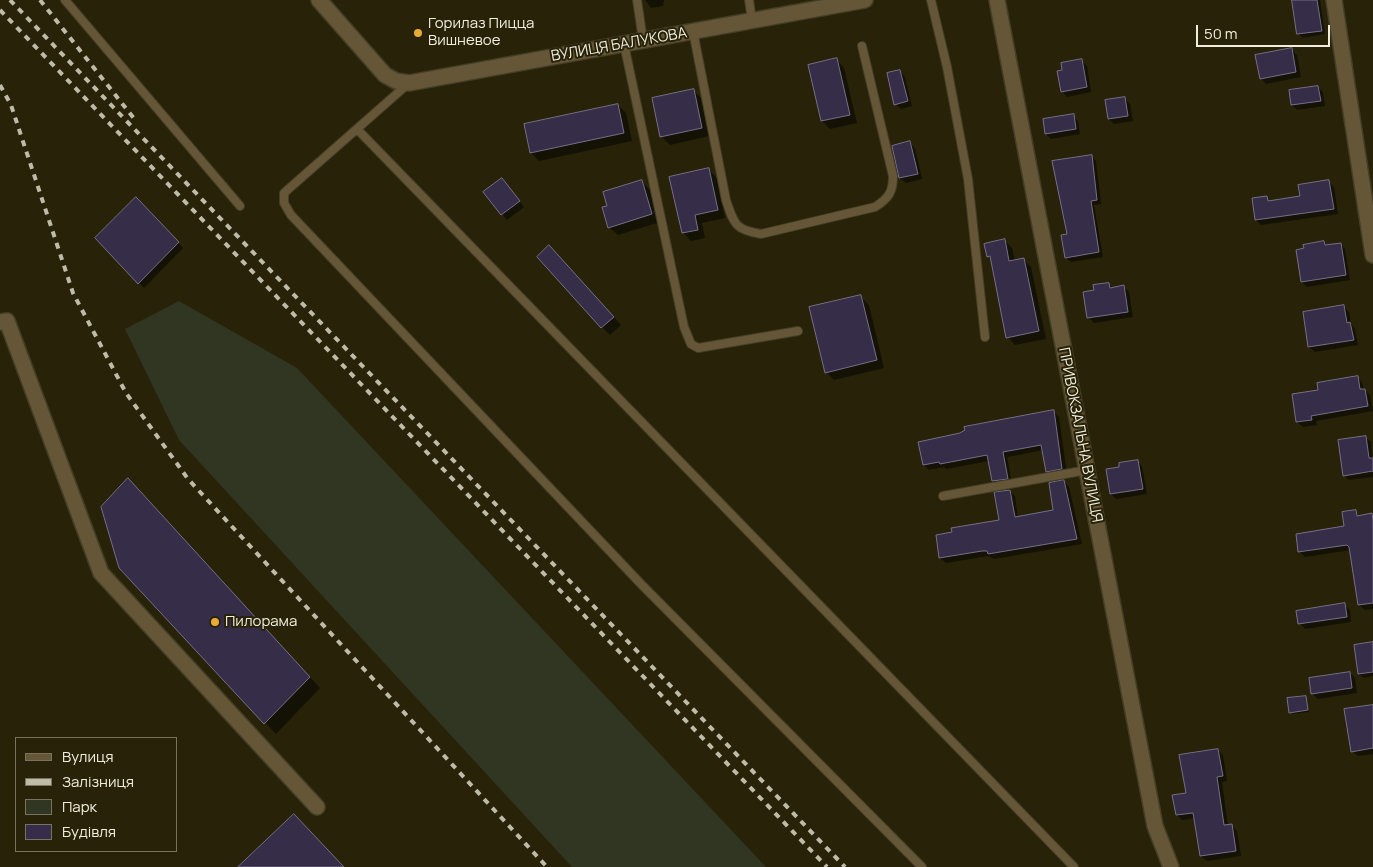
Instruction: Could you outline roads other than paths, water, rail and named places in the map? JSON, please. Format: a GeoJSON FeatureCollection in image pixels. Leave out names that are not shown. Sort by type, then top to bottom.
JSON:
{"type":"FeatureCollection","features":[{"type":"Feature","properties":{"kind":"street"},"geometry":{"type":"LineString","coordinates":[[319,0],[385,74],[396,81],[409,83]]}},
{"type":"Feature","properties":{"kind":"street","name":"ВУЛИЦЯ БАЛУКОВА"},"geometry":{"type":"LineString","coordinates":[[409,83],[865,0]]}},
{"type":"Feature","properties":{"kind":"street","name":"ПРИВОКЗАЛЬНА ВУЛИЦЯ"},"geometry":{"type":"LineString","coordinates":[[997,0],[1155,826],[1171,867]]}},
{"type":"Feature","properties":{"kind":"street"},"geometry":{"type":"LineString","coordinates":[[1334,0],[1373,255]]}},
{"type":"Feature","properties":{"kind":"street"},"geometry":{"type":"LineString","coordinates":[[3,322],[101,573],[317,807]]}},
{"type":"Feature","properties":{"kind":"lane"},"geometry":{"type":"LineString","coordinates":[[65,0],[240,206]]}},
{"type":"Feature","properties":{"kind":"lane"},"geometry":{"type":"LineString","coordinates":[[637,0],[643,40]]}},
{"type":"Feature","properties":{"kind":"lane"},"geometry":{"type":"LineString","coordinates":[[749,0],[752,20]]}},
{"type":"Feature","properties":{"kind":"lane"},"geometry":{"type":"LineString","coordinates":[[931,0],[947,67],[968,179],[985,337]]}},
{"type":"Feature","properties":{"kind":"lane"},"geometry":{"type":"LineString","coordinates":[[693,32],[724,190],[732,219],[743,231],[761,234],[875,207],[886,200],[893,190],[893,176],[862,46]]}},
{"type":"Feature","properties":{"kind":"lane"},"geometry":{"type":"LineString","coordinates":[[624,44],[684,327],[691,344],[698,348],[798,331]]}},
{"type":"Feature","properties":{"kind":"lane"},"geometry":{"type":"LineString","coordinates":[[409,83],[284,193],[284,203],[290,215],[641,584],[922,867]]}},
{"type":"Feature","properties":{"kind":"lane"},"geometry":{"type":"LineString","coordinates":[[356,129],[1074,867]]}},
{"type":"Feature","properties":{"kind":"lane"},"geometry":{"type":"LineString","coordinates":[[943,496],[1087,470]]}},
{"type":"Feature","properties":{"kind":"railway"},"geometry":{"type":"LineString","coordinates":[[10,0],[845,867]]}},
{"type":"Feature","properties":{"kind":"railway"},"geometry":{"type":"LineString","coordinates":[[40,0],[136,121]]}},
{"type":"Feature","properties":{"kind":"railway"},"geometry":{"type":"LineString","coordinates":[[0,10],[827,867]]}},
{"type":"Feature","properties":{"kind":"railway"},"geometry":{"type":"LineString","coordinates":[[0,85],[11,105],[73,293],[126,393],[188,479],[547,867]]}},
{"type":"Feature","properties":{"kind":"place","name":"Горилаз Пицца Вишневое"},"geometry":{"type":"Point","coordinates":[418,33]}},
{"type":"Feature","properties":{"kind":"place","name":"Пилорама"},"geometry":{"type":"Point","coordinates":[215,622]}}]}
